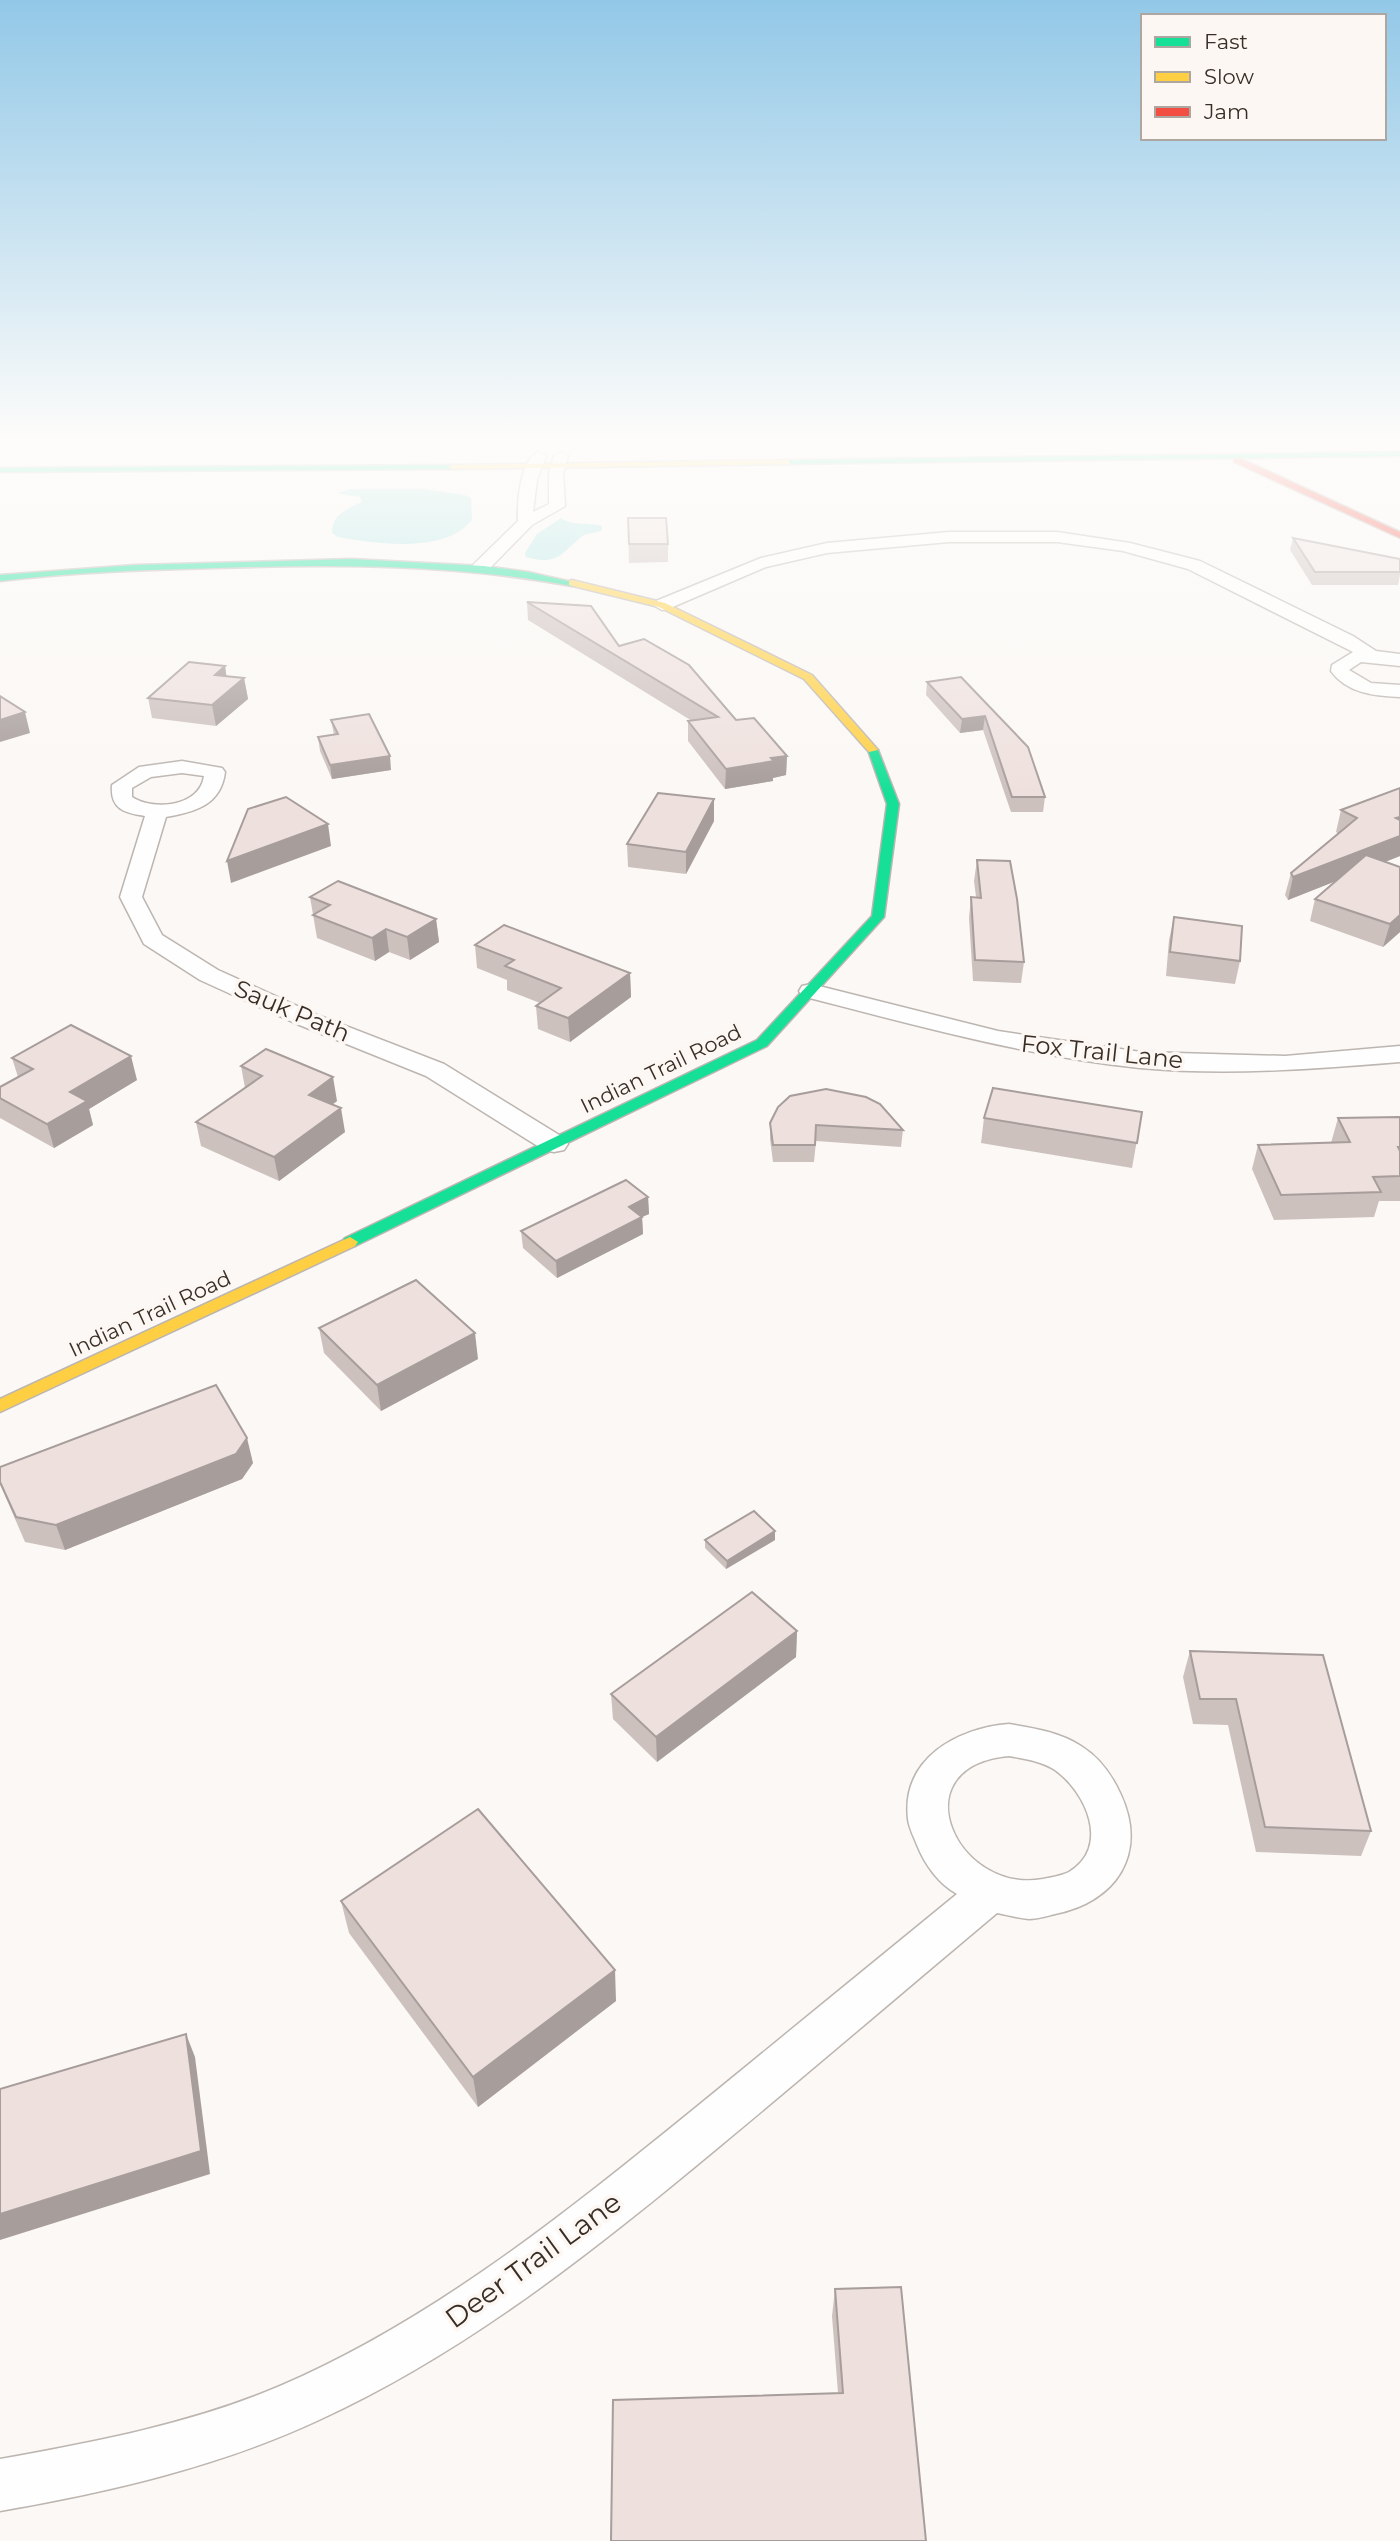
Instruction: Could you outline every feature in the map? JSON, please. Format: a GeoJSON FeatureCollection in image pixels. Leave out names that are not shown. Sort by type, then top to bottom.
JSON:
{"type":"FeatureCollection","features":[{"type":"Feature","properties":{"kind":"main road","name":"Indian Trail Road"},"geometry":{"type":"LineString","coordinates":[[0,578],[68,570],[315,561],[481,568],[587,585],[663,605],[807,677],[871,746],[893,804],[878,918],[762,1043],[0,1406]]}},
{"type":"Feature","properties":{"kind":"street"},"geometry":{"type":"LineString","coordinates":[[481,568],[490,559]]}},
{"type":"Feature","properties":{"kind":"street"},"geometry":{"type":"LineString","coordinates":[[663,605],[761,563],[780,559]]}},
{"type":"Feature","properties":{"kind":"street"},"geometry":{"type":"LineString","coordinates":[[1170,559],[1194,565],[1347,640],[1371,656]]}},
{"type":"Feature","properties":{"kind":"street"},"geometry":{"type":"LineString","coordinates":[[1400,660],[1371,656],[1347,660],[1341,665],[1340,671],[1344,677],[1366,687],[1400,691]]}},
{"type":"Feature","properties":{"kind":"street","name":"Sauk Path"},"geometry":{"type":"LineString","coordinates":[[157,812],[131,897],[152,939],[221,980],[306,1019],[435,1070],[554,1144]]}},
{"type":"Feature","properties":{"kind":"street","name":"Fox Trail Lane"},"geometry":{"type":"LineString","coordinates":[[811,990],[997,1040],[1141,1060],[1285,1064],[1400,1054]]}},
{"type":"Feature","properties":{"kind":"street"},"geometry":{"type":"LineString","coordinates":[[1009,1740],[1047,1747],[1070,1759],[1090,1776],[1107,1804],[1112,1838],[1103,1866],[1082,1887],[1050,1900],[1016,1901],[989,1894],[952,1869],[929,1833],[926,1802],[934,1778],[952,1757],[979,1743],[1009,1740]]}},
{"type":"Feature","properties":{"kind":"street","name":"Deer Trail Lane"},"geometry":{"type":"LineString","coordinates":[[0,2485],[54,2476],[186,2444],[298,2404],[409,2349],[503,2288],[650,2173],[989,1894]]}},
{"type":"Feature","properties":{"kind":"building"},"geometry":{"type":"Polygon","coordinates":[[[1306,559],[1400,559],[1400,572],[1315,572],[1306,559]]]}},
{"type":"Feature","properties":{"kind":"building"},"geometry":{"type":"Polygon","coordinates":[[[527,602],[591,606],[619,646],[644,639],[689,665],[736,720],[754,718],[787,756],[771,758],[774,761],[726,769],[688,721],[718,717],[527,602]]]}},
{"type":"Feature","properties":{"kind":"building"},"geometry":{"type":"Polygon","coordinates":[[[189,662],[225,666],[215,675],[244,678],[212,705],[148,698],[189,662]]]}},
{"type":"Feature","properties":{"kind":"building"},"geometry":{"type":"Polygon","coordinates":[[[961,677],[1028,747],[1045,797],[1012,797],[985,716],[962,719],[927,682],[961,677]]]}},
{"type":"Feature","properties":{"kind":"building"},"geometry":{"type":"Polygon","coordinates":[[[0,696],[25,712],[0,720],[0,696]]]}},
{"type":"Feature","properties":{"kind":"building"},"geometry":{"type":"Polygon","coordinates":[[[369,714],[390,756],[330,765],[318,737],[338,734],[331,720],[369,714]]]}},
{"type":"Feature","properties":{"kind":"building"},"geometry":{"type":"Polygon","coordinates":[[[1400,788],[1400,817],[1396,818],[1400,820],[1400,836],[1293,877],[1291,873],[1357,818],[1341,810],[1400,788]]]}},
{"type":"Feature","properties":{"kind":"building"},"geometry":{"type":"Polygon","coordinates":[[[658,793],[714,799],[686,852],[627,844],[658,793]]]}},
{"type":"Feature","properties":{"kind":"building"},"geometry":{"type":"Polygon","coordinates":[[[286,797],[328,824],[227,861],[248,809],[286,797]]]}},
{"type":"Feature","properties":{"kind":"building"},"geometry":{"type":"Polygon","coordinates":[[[1366,855],[1400,867],[1400,915],[1390,924],[1315,899],[1366,855]]]}},
{"type":"Feature","properties":{"kind":"building"},"geometry":{"type":"Polygon","coordinates":[[[977,860],[1010,861],[1024,962],[975,960],[971,897],[981,898],[977,860]]]}},
{"type":"Feature","properties":{"kind":"building"},"geometry":{"type":"Polygon","coordinates":[[[338,881],[436,919],[407,937],[386,929],[372,938],[313,915],[330,905],[310,897],[338,881]]]}},
{"type":"Feature","properties":{"kind":"building"},"geometry":{"type":"Polygon","coordinates":[[[1174,917],[1242,926],[1240,961],[1170,952],[1174,917]]]}},
{"type":"Feature","properties":{"kind":"building"},"geometry":{"type":"Polygon","coordinates":[[[504,925],[630,973],[568,1018],[536,1006],[561,988],[505,966],[514,960],[475,945],[504,925]]]}},
{"type":"Feature","properties":{"kind":"building"},"geometry":{"type":"Polygon","coordinates":[[[71,1025],[131,1056],[70,1092],[87,1101],[47,1124],[0,1098],[0,1087],[33,1069],[12,1058],[71,1025]]]}},
{"type":"Feature","properties":{"kind":"building"},"geometry":{"type":"Polygon","coordinates":[[[266,1049],[333,1077],[309,1095],[341,1108],[274,1157],[196,1122],[262,1076],[241,1066],[266,1049]]]}},
{"type":"Feature","properties":{"kind":"building"},"geometry":{"type":"Polygon","coordinates":[[[993,1088],[1142,1112],[1137,1143],[984,1118],[993,1088]]]}},
{"type":"Feature","properties":{"kind":"building"},"geometry":{"type":"Polygon","coordinates":[[[826,1089],[866,1097],[880,1104],[903,1130],[816,1125],[815,1145],[773,1145],[770,1123],[778,1107],[790,1096],[826,1089]]]}},
{"type":"Feature","properties":{"kind":"building"},"geometry":{"type":"Polygon","coordinates":[[[1400,1117],[1400,1176],[1373,1177],[1381,1192],[1281,1195],[1258,1145],[1350,1142],[1338,1118],[1400,1117]]]}},
{"type":"Feature","properties":{"kind":"building"},"geometry":{"type":"Polygon","coordinates":[[[626,1180],[648,1197],[629,1207],[642,1217],[556,1261],[521,1231],[626,1180]]]}},
{"type":"Feature","properties":{"kind":"building"},"geometry":{"type":"Polygon","coordinates":[[[416,1280],[475,1333],[377,1385],[319,1328],[416,1280]]]}},
{"type":"Feature","properties":{"kind":"building"},"geometry":{"type":"Polygon","coordinates":[[[216,1385],[247,1438],[236,1454],[56,1525],[16,1517],[0,1482],[0,1467],[216,1385]]]}},
{"type":"Feature","properties":{"kind":"building"},"geometry":{"type":"Polygon","coordinates":[[[754,1511],[775,1531],[727,1561],[705,1540],[754,1511]]]}},
{"type":"Feature","properties":{"kind":"building"},"geometry":{"type":"Polygon","coordinates":[[[752,1592],[797,1631],[656,1737],[611,1694],[752,1592]]]}},
{"type":"Feature","properties":{"kind":"building"},"geometry":{"type":"Polygon","coordinates":[[[1190,1651],[1323,1655],[1371,1831],[1265,1827],[1236,1699],[1200,1699],[1190,1651]]]}},
{"type":"Feature","properties":{"kind":"building"},"geometry":{"type":"Polygon","coordinates":[[[478,1809],[615,1970],[473,2077],[341,1901],[478,1809]]]}},
{"type":"Feature","properties":{"kind":"building"},"geometry":{"type":"Polygon","coordinates":[[[186,2034],[201,2151],[0,2214],[0,2089],[186,2034]]]}},
{"type":"Feature","properties":{"kind":"building"},"geometry":{"type":"Polygon","coordinates":[[[901,2287],[926,2541],[611,2541],[613,2400],[843,2393],[835,2289],[901,2287]]]}},
{"type":"Feature","properties":{"kind":"traffic: fast"},"geometry":{"type":"LineString","coordinates":[[0,578],[135,568],[351,562],[484,569],[572,583]]}},
{"type":"Feature","properties":{"kind":"traffic: fast"},"geometry":{"type":"LineString","coordinates":[[350,1242],[762,1043],[878,917],[893,804],[873,750]]}},
{"type":"Feature","properties":{"kind":"traffic: slow"},"geometry":{"type":"LineString","coordinates":[[572,583],[662,605],[808,677],[873,750]]}},
{"type":"Feature","properties":{"kind":"traffic: slow"},"geometry":{"type":"LineString","coordinates":[[0,1406],[350,1242]]}}]}
